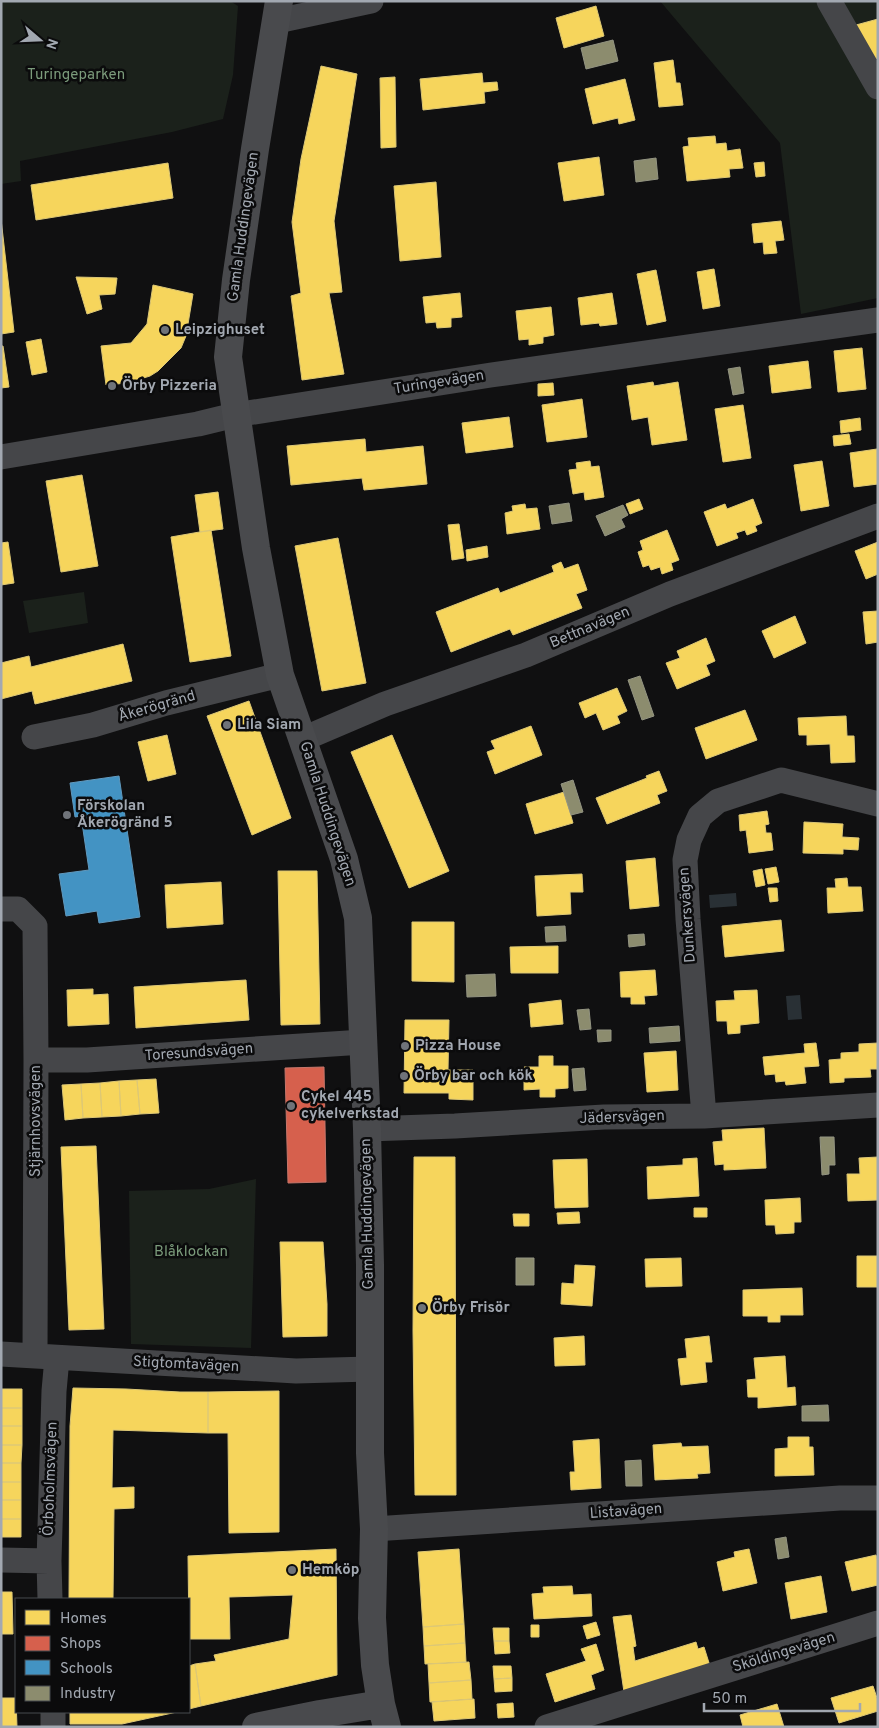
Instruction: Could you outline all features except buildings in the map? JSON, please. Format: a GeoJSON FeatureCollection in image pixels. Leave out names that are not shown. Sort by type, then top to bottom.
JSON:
{"type":"FeatureCollection","features":[{"type":"Feature","properties":{"kind":"street"},"geometry":{"type":"LineString","coordinates":[[278,11],[371,1]]}},
{"type":"Feature","properties":{"kind":"street"},"geometry":{"type":"LineString","coordinates":[[829,1],[878,88]]}},
{"type":"Feature","properties":{"kind":"street","name":"Gamla Huddingevägen"},"geometry":{"type":"LineString","coordinates":[[278,11],[236,280],[228,357],[256,548],[280,675],[344,859],[358,918],[367,1129],[370,1453],[374,1529],[372,1618],[375,1665],[384,1715]]}},
{"type":"Feature","properties":{"kind":"street","name":"Turingevägen"},"geometry":{"type":"LineString","coordinates":[[1,457],[198,424],[235,415],[492,375],[878,320]]}},
{"type":"Feature","properties":{"kind":"street","name":"Bettnavägen"},"geometry":{"type":"LineString","coordinates":[[303,739],[385,704],[526,655],[670,594],[878,516]]}},
{"type":"Feature","properties":{"kind":"street","name":"Åkerögränd"},"geometry":{"type":"LineString","coordinates":[[34,737],[93,725],[166,703],[280,675]]}},
{"type":"Feature","properties":{"kind":"street","name":"Dunkersvägen"},"geometry":{"type":"LineString","coordinates":[[704,1116],[685,860],[690,840],[700,816],[718,801],[781,780],[878,804]]}},
{"type":"Feature","properties":{"kind":"street","name":"Stjärnhovsvägen"},"geometry":{"type":"LineString","coordinates":[[1,909],[18,909],[35,926],[36,1060],[46,1357]]}},
{"type":"Feature","properties":{"kind":"street","name":"Toresundsvägen"},"geometry":{"type":"LineString","coordinates":[[36,1060],[87,1060],[363,1042]]}},
{"type":"Feature","properties":{"kind":"street","name":"Jädersvägen"},"geometry":{"type":"LineString","coordinates":[[367,1129],[604,1117],[704,1116],[878,1105]]}},
{"type":"Feature","properties":{"kind":"street","name":"Stigtomtavägen"},"geometry":{"type":"LineString","coordinates":[[1,1354],[296,1371],[370,1369]]}},
{"type":"Feature","properties":{"kind":"street","name":"Örboholmsvägen"},"geometry":{"type":"LineString","coordinates":[[46,1357],[54,1401],[49,1561],[50,1598]]}},
{"type":"Feature","properties":{"kind":"street","name":"Listavägen"},"geometry":{"type":"LineString","coordinates":[[374,1529],[840,1498],[878,1498]]}},
{"type":"Feature","properties":{"kind":"street"},"geometry":{"type":"LineString","coordinates":[[1,1560],[49,1561]]}},
{"type":"Feature","properties":{"kind":"street","name":"Sköldingevägen"},"geometry":{"type":"LineString","coordinates":[[547,1727],[878,1623]]}},
{"type":"Feature","properties":{"kind":"street"},"geometry":{"type":"LineString","coordinates":[[52,1713],[53,1727]]}},
{"type":"Feature","properties":{"kind":"street"},"geometry":{"type":"LineString","coordinates":[[256,1727],[320,1714],[384,1715]]}},
{"type":"Feature","properties":{"kind":"green space","name":"Turingeparken"},"geometry":{"type":"Polygon","coordinates":[[[1,1],[230,1],[238,6],[233,75],[223,119],[172,132],[20,161],[21,181],[1,184],[1,1]]]}},
{"type":"Feature","properties":{"kind":"green space"},"geometry":{"type":"Polygon","coordinates":[[[660,1],[878,1],[878,298],[801,314],[780,143],[660,1]]]}},
{"type":"Feature","properties":{"kind":"green space"},"geometry":{"type":"Polygon","coordinates":[[[84,592],[88,623],[29,633],[23,601],[84,592]]]}},
{"type":"Feature","properties":{"kind":"green space","name":"Blåklockan"},"geometry":{"type":"Polygon","coordinates":[[[256,1179],[251,1348],[131,1344],[129,1191],[209,1189],[256,1179]]]}},
{"type":"Feature","properties":{"kind":"shaded area"},"geometry":{"type":"Polygon","coordinates":[[[736,893],[737,906],[710,908],[709,895],[736,893]]]}},
{"type":"Feature","properties":{"kind":"shaded area"},"geometry":{"type":"Polygon","coordinates":[[[800,995],[802,1019],[788,1020],[786,996],[800,995]]]}},
{"type":"Feature","properties":{"kind":"place","name":"Leipzighuset"},"geometry":{"type":"Point","coordinates":[165,330]}},
{"type":"Feature","properties":{"kind":"place","name":"Örby Pizzeria"},"geometry":{"type":"Point","coordinates":[112,386]}},
{"type":"Feature","properties":{"kind":"place","name":"Lila Siam"},"geometry":{"type":"Point","coordinates":[227,725]}},
{"type":"Feature","properties":{"kind":"place","name":"Förskolan Åkerögränd 5"},"geometry":{"type":"Point","coordinates":[67,815]}},
{"type":"Feature","properties":{"kind":"place","name":"Pizza House"},"geometry":{"type":"Point","coordinates":[405,1046]}},
{"type":"Feature","properties":{"kind":"place","name":"Örby bar och kök"},"geometry":{"type":"Point","coordinates":[404,1076]}},
{"type":"Feature","properties":{"kind":"place","name":"Cykel 445 cykelverkstad"},"geometry":{"type":"Point","coordinates":[291,1106]}},
{"type":"Feature","properties":{"kind":"place","name":"Örby Frisör"},"geometry":{"type":"Point","coordinates":[422,1308]}},
{"type":"Feature","properties":{"kind":"place","name":"Hemköp"},"geometry":{"type":"Point","coordinates":[292,1570]}}]}
